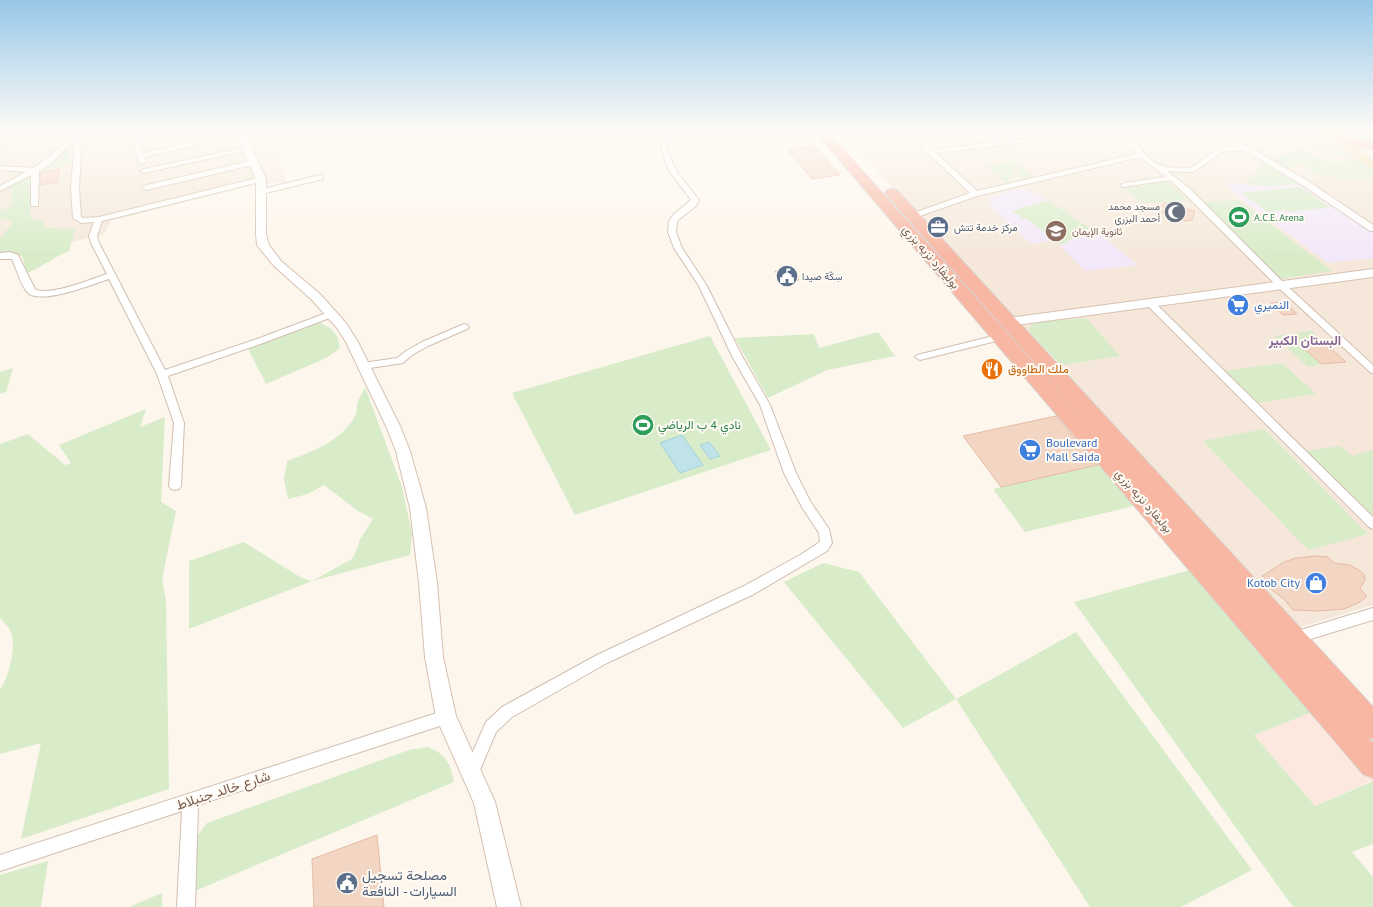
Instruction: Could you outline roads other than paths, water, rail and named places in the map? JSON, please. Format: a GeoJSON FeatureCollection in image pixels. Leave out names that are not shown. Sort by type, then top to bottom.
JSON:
{"type":"FeatureCollection","features":[{"type":"Feature","properties":{"kind":"highway","name":"بوليفارد نزيه بزري"},"geometry":{"type":"LineString","coordinates":[[859,172],[1294,638],[1373,726]]}},
{"type":"Feature","properties":{"kind":"highway","name":"بوليفارد نزيه بزري"},"geometry":{"type":"LineString","coordinates":[[874,172],[914,216],[1005,329],[1373,764]]}},
{"type":"Feature","properties":{"kind":"main road"},"geometry":{"type":"LineString","coordinates":[[258,172],[262,185],[261,241],[277,263],[308,289],[332,314],[347,333],[393,426],[403,451],[418,508],[428,583],[434,657],[446,718],[472,772],[488,814],[509,907]]}},
{"type":"Feature","properties":{"kind":"main road"},"geometry":{"type":"LineString","coordinates":[[1005,329],[1151,304],[1373,273]]}},
{"type":"Feature","properties":{"kind":"street"},"geometry":{"type":"LineString","coordinates":[[0,189],[31,172]]}},
{"type":"Feature","properties":{"kind":"street"},"geometry":{"type":"LineString","coordinates":[[35,172],[35,204]]}},
{"type":"Feature","properties":{"kind":"street"},"geometry":{"type":"LineString","coordinates":[[76,172],[75,189],[77,218],[81,221],[99,219],[150,206],[262,185],[320,177]]}},
{"type":"Feature","properties":{"kind":"street"},"geometry":{"type":"LineString","coordinates":[[144,172],[150,206]]}},
{"type":"Feature","properties":{"kind":"street"},"geometry":{"type":"LineString","coordinates":[[145,180],[170,172]]}},
{"type":"Feature","properties":{"kind":"street"},"geometry":{"type":"LineString","coordinates":[[145,180],[191,172]]}},
{"type":"Feature","properties":{"kind":"street"},"geometry":{"type":"LineString","coordinates":[[472,772],[491,727],[507,712],[602,658],[749,590],[810,555],[823,547],[826,543],[825,532],[790,473],[765,405],[737,356],[703,286],[678,248],[672,232],[673,221],[693,204],[695,200],[693,194],[683,185],[674,172]]}},
{"type":"Feature","properties":{"kind":"street"},"geometry":{"type":"LineString","coordinates":[[952,172],[975,194]]}},
{"type":"Feature","properties":{"kind":"street"},"geometry":{"type":"LineString","coordinates":[[914,216],[975,194],[1067,172]]}},
{"type":"Feature","properties":{"kind":"street"},"geometry":{"type":"LineString","coordinates":[[1165,172],[1282,286],[1373,369]]}},
{"type":"Feature","properties":{"kind":"street"},"geometry":{"type":"LineString","coordinates":[[1288,172],[1373,229]]}},
{"type":"Feature","properties":{"kind":"street"},"geometry":{"type":"LineString","coordinates":[[1125,185],[1171,178]]}},
{"type":"Feature","properties":{"kind":"street"},"geometry":{"type":"LineString","coordinates":[[0,184],[10,184]]}},
{"type":"Feature","properties":{"kind":"street"},"geometry":{"type":"LineString","coordinates":[[99,219],[94,230],[94,239],[162,374],[179,424],[175,486]]}},
{"type":"Feature","properties":{"kind":"street"},"geometry":{"type":"LineString","coordinates":[[0,256],[10,255],[15,257],[31,290],[38,295],[56,293],[112,275]]}},
{"type":"Feature","properties":{"kind":"street"},"geometry":{"type":"LineString","coordinates":[[1151,304],[1373,524]]}},
{"type":"Feature","properties":{"kind":"street"},"geometry":{"type":"LineString","coordinates":[[162,374],[260,341],[332,314]]}},
{"type":"Feature","properties":{"kind":"street"},"geometry":{"type":"LineString","coordinates":[[363,366],[400,361],[409,353],[425,344],[464,327]]}},
{"type":"Feature","properties":{"kind":"street"},"geometry":{"type":"LineString","coordinates":[[920,357],[1005,329]]}},
{"type":"Feature","properties":{"kind":"street"},"geometry":{"type":"LineString","coordinates":[[1294,638],[1373,614]]}},
{"type":"Feature","properties":{"kind":"street","name":"شارع خالد جنبلاط"},"geometry":{"type":"LineString","coordinates":[[0,863],[446,718]]}},
{"type":"Feature","properties":{"kind":"street"},"geometry":{"type":"LineString","coordinates":[[186,907],[190,800]]}},
{"type":"Feature","properties":{"kind":"water"},"geometry":{"type":"Polygon","coordinates":[[[682,435],[703,465],[680,473],[660,443],[682,435]]]}},
{"type":"Feature","properties":{"kind":"water"},"geometry":{"type":"Polygon","coordinates":[[[709,442],[720,456],[710,459],[700,445],[709,442]]]}},
{"type":"Feature","properties":{"kind":"place","name":"مسجد محمد أحمد البزري"},"geometry":{"type":"Point","coordinates":[1175,212]}},
{"type":"Feature","properties":{"kind":"place","name":"A.C.E. Arena"},"geometry":{"type":"Point","coordinates":[1239,217]}},
{"type":"Feature","properties":{"kind":"place","name":"مركز خدمة تتش"},"geometry":{"type":"Point","coordinates":[938,227]}},
{"type":"Feature","properties":{"kind":"place","name":"ثانوية الإيمان"},"geometry":{"type":"Point","coordinates":[1056,231]}},
{"type":"Feature","properties":{"kind":"place","name":"سِكّة صيدا"},"geometry":{"type":"Point","coordinates":[787,276]}},
{"type":"Feature","properties":{"kind":"place","name":"النميري"},"geometry":{"type":"Point","coordinates":[1238,305]}},
{"type":"Feature","properties":{"kind":"place","name":"ملك الطاووق"},"geometry":{"type":"Point","coordinates":[992,369]}},
{"type":"Feature","properties":{"kind":"place","name":"نادي 4 ب الرياضي"},"geometry":{"type":"Point","coordinates":[643,425]}},
{"type":"Feature","properties":{"kind":"place","name":"Boulevard Mall Saida"},"geometry":{"type":"Point","coordinates":[1030,450]}},
{"type":"Feature","properties":{"kind":"place","name":"Kotob City"},"geometry":{"type":"Point","coordinates":[1316,583]}},
{"type":"Feature","properties":{"kind":"place","name":"مصلحة تسجيل السيارات - النافعة"},"geometry":{"type":"Point","coordinates":[347,883]}},
{"type":"Feature","properties":{"kind":"district","name":"البستان الكبير"},"geometry":{"type":"Point","coordinates":[1305,340]}}]}
